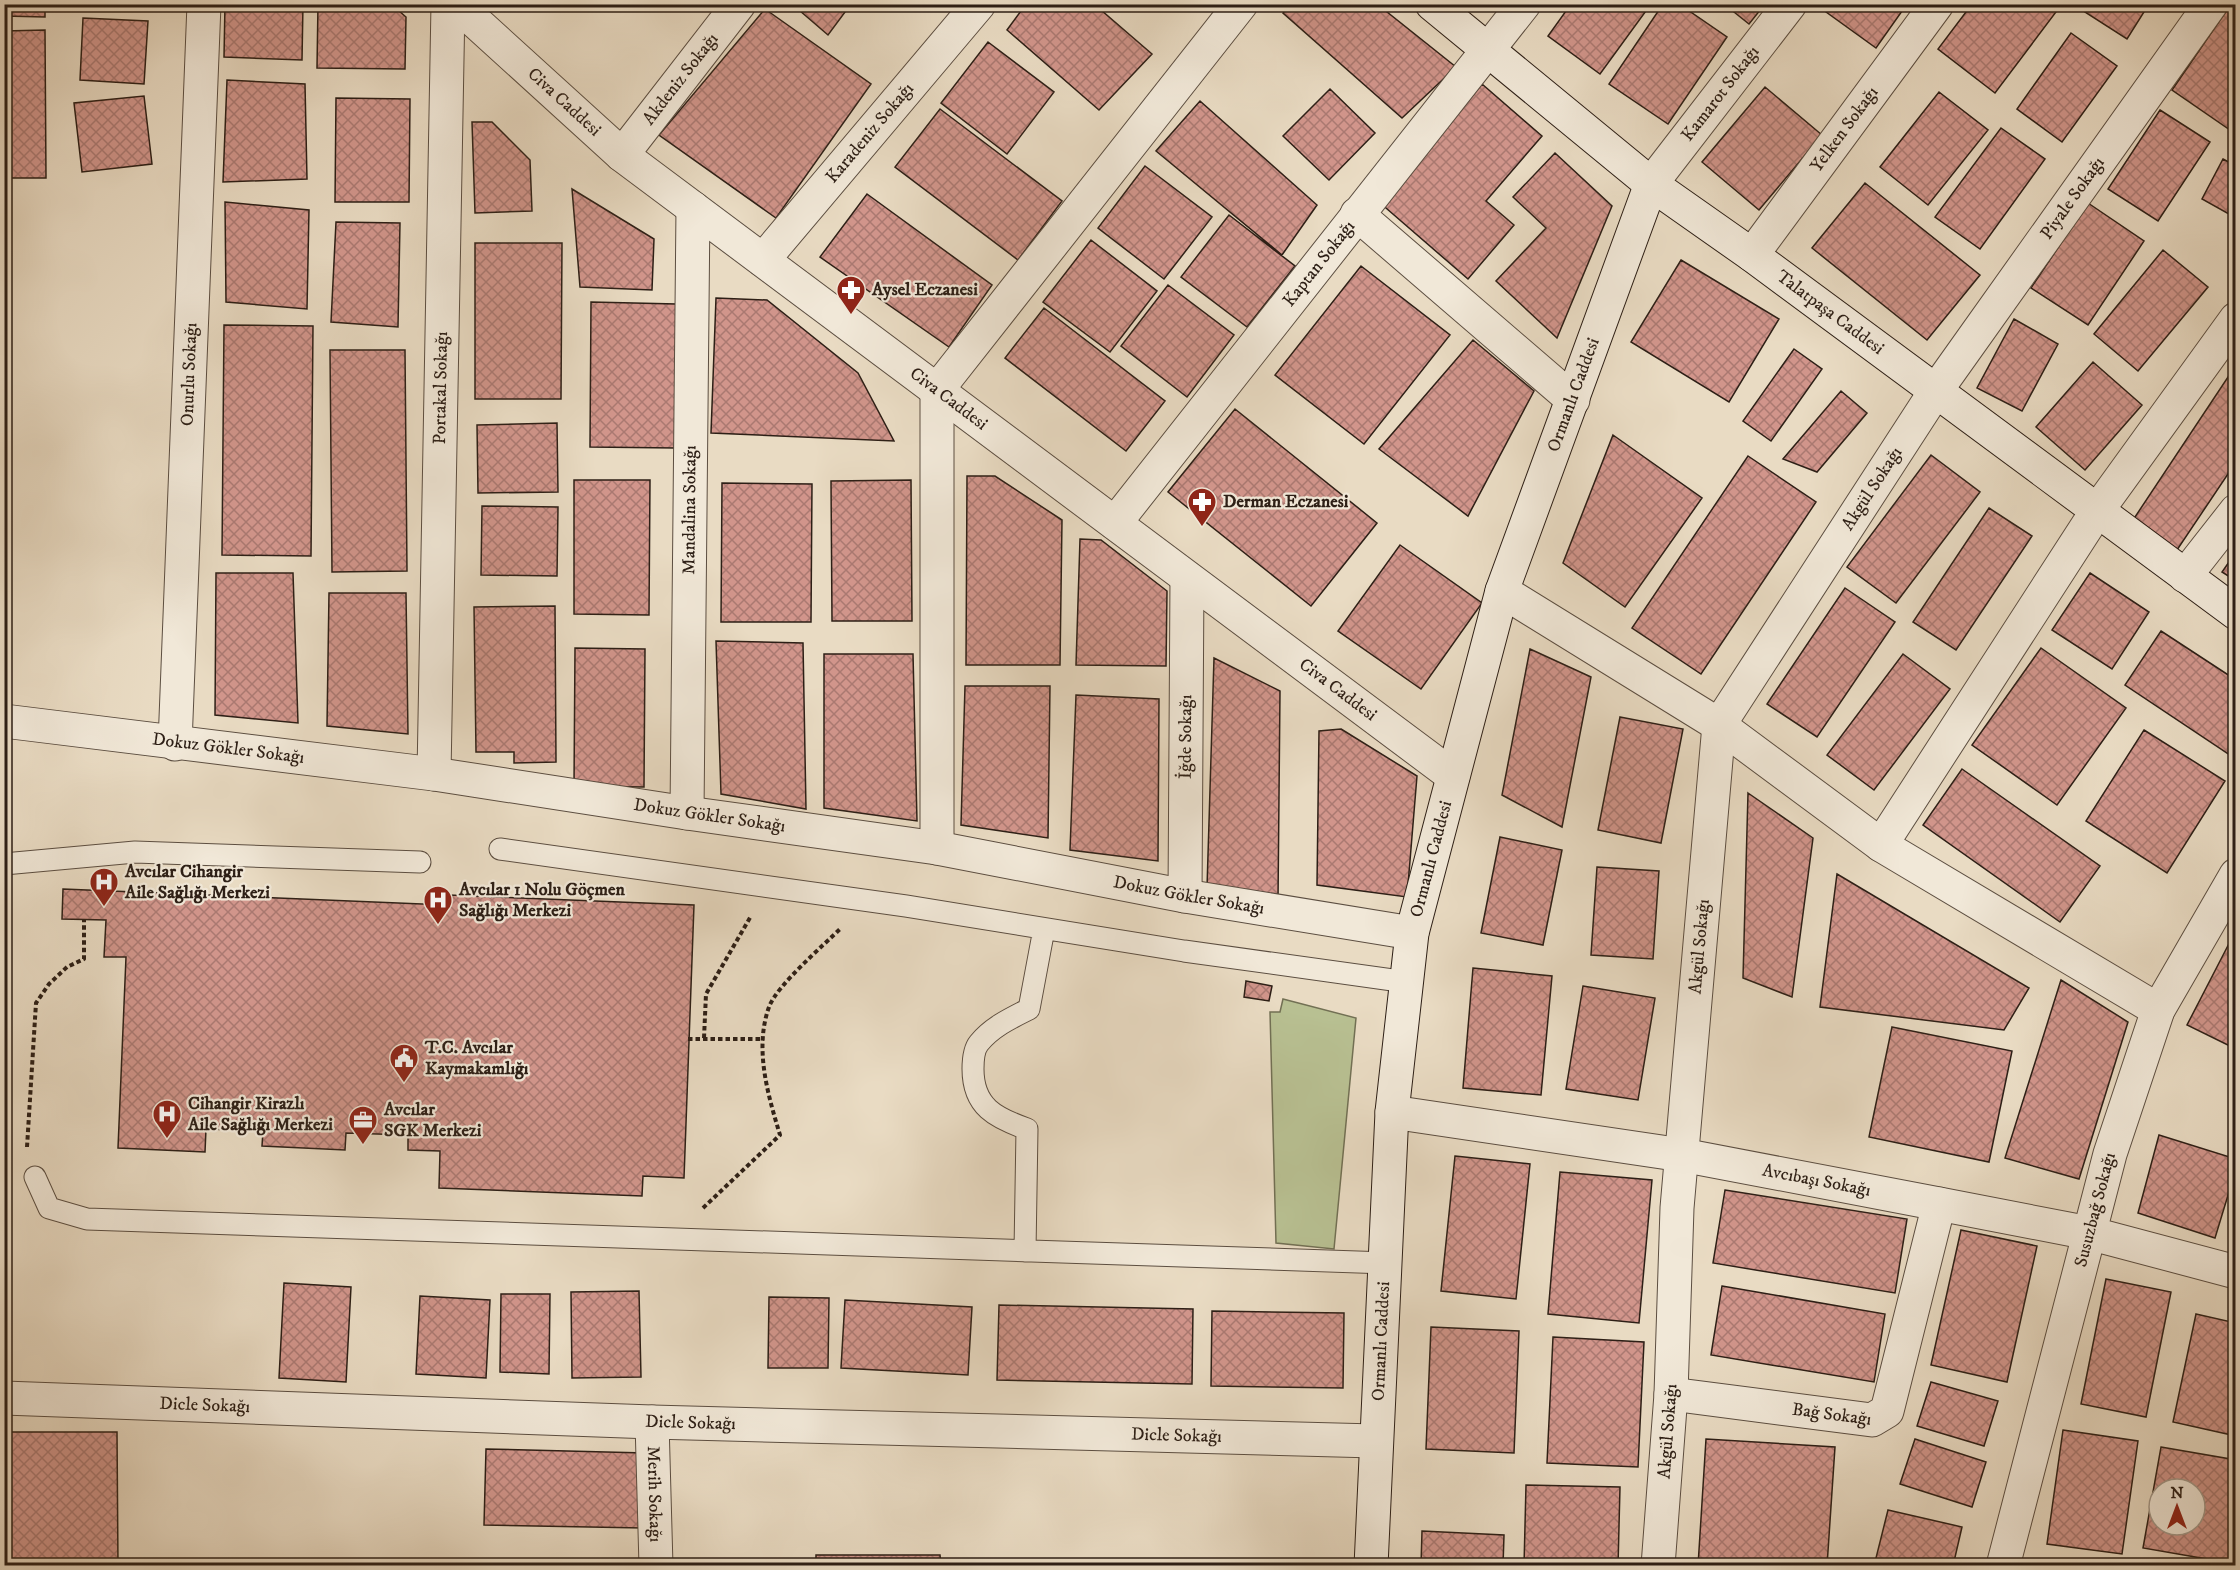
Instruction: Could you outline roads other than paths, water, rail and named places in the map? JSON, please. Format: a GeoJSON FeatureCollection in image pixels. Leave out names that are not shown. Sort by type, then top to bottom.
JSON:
{"type":"FeatureCollection","features":[{"type":"Feature","properties":{"kind":"street","name":"Onurlu Sokağı"},"geometry":{"type":"LineString","coordinates":[[175,744],[204,4]]}},
{"type":"Feature","properties":{"kind":"street","name":"Portakal Sokağı"},"geometry":{"type":"LineString","coordinates":[[434,774],[448,4]]}},
{"type":"Feature","properties":{"kind":"street","name":"Civa Caddesi"},"geometry":{"type":"LineString","coordinates":[[456,4],[622,154],[1453,776]]}},
{"type":"Feature","properties":{"kind":"street","name":"Akdeniz Sokağı"},"geometry":{"type":"LineString","coordinates":[[622,154],[739,4]]}},
{"type":"Feature","properties":{"kind":"street","name":"Karadeniz Sokağı"},"geometry":{"type":"LineString","coordinates":[[763,260],[979,4]]}},
{"type":"Feature","properties":{"kind":"street"},"geometry":{"type":"LineString","coordinates":[[937,848],[937,390],[1241,4]]}},
{"type":"Feature","properties":{"kind":"street","name":"Talatpaşa Caddesi"},"geometry":{"type":"LineString","coordinates":[[1432,4],[1651,184],[1752,255],[2235,613]]}},
{"type":"Feature","properties":{"kind":"street","name":"Kaptan Sokağı"},"geometry":{"type":"LineString","coordinates":[[1115,523],[1524,4]]}},
{"type":"Feature","properties":{"kind":"street","name":"Kamarot Sokağı"},"geometry":{"type":"LineString","coordinates":[[1651,184],[1790,4]]}},
{"type":"Feature","properties":{"kind":"street","name":"Yelken Sokağı"},"geometry":{"type":"LineString","coordinates":[[1752,255],[1938,4]]}},
{"type":"Feature","properties":{"kind":"street","name":"Piyale Sokağı"},"geometry":{"type":"LineString","coordinates":[[1935,392],[2211,4]]}},
{"type":"Feature","properties":{"kind":"street","name":"Ormanlı Caddesi"},"geometry":{"type":"LineString","coordinates":[[1371,1566],[1375,1441],[1387,1263],[1392,1112],[1412,933],[1502,591],[1651,184]]}},
{"type":"Feature","properties":{"kind":"street","name":"Mandalina Sokağı"},"geometry":{"type":"LineString","coordinates":[[687,813],[693,208]]}},
{"type":"Feature","properties":{"kind":"street"},"geometry":{"type":"LineString","coordinates":[[1358,214],[1573,400]]}},
{"type":"Feature","properties":{"kind":"street"},"geometry":{"type":"LineString","coordinates":[[1881,845],[2097,511],[2235,319]]}},
{"type":"Feature","properties":{"kind":"street","name":"Akgül Sokağı"},"geometry":{"type":"LineString","coordinates":[[1658,1566],[1671,1394],[1677,1208],[1719,725],[1935,392]]}},
{"type":"Feature","properties":{"kind":"street"},"geometry":{"type":"LineString","coordinates":[[2185,576],[2235,512]]}},
{"type":"Feature","properties":{"kind":"street","name":"İğde Sokağı"},"geometry":{"type":"LineString","coordinates":[[1185,896],[1187,578]]}},
{"type":"Feature","properties":{"kind":"street"},"geometry":{"type":"LineString","coordinates":[[1502,591],[1719,725],[1881,845],[2158,1010]]}},
{"type":"Feature","properties":{"kind":"street","name":"Dokuz Gökler Sokağı"},"geometry":{"type":"LineString","coordinates":[[4,721],[175,744],[434,774],[937,848],[1185,896],[1412,933]]}},
{"type":"Feature","properties":{"kind":"street","name":"Susuzbağ Sokağı"},"geometry":{"type":"LineString","coordinates":[[2003,1566],[2110,1154],[2158,1010],[2235,875]]}},
{"type":"Feature","properties":{"kind":"street","name":"Avcıbaşı Sokağı"},"geometry":{"type":"LineString","coordinates":[[1392,1112],[1682,1155],[2089,1233],[2235,1272]]}},
{"type":"Feature","properties":{"kind":"street","name":"Bağ Sokağı"},"geometry":{"type":"LineString","coordinates":[[1671,1394],[1872,1420],[1887,1411],[1939,1204]]}},
{"type":"Feature","properties":{"kind":"street","name":"Dicle Sokağı"},"geometry":{"type":"LineString","coordinates":[[4,1398],[652,1422],[1375,1441]]}},
{"type":"Feature","properties":{"kind":"street","name":"Merih Sokağı"},"geometry":{"type":"LineString","coordinates":[[652,1422],[656,1566]]}},
{"type":"Feature","properties":{"kind":"lane"},"geometry":{"type":"LineString","coordinates":[[500,849],[878,902],[1175,950],[1407,982]]}},
{"type":"Feature","properties":{"kind":"lane"},"geometry":{"type":"LineString","coordinates":[[4,864],[135,852],[420,862]]}},
{"type":"Feature","properties":{"kind":"lane"},"geometry":{"type":"LineString","coordinates":[[1026,1251],[1028,1129],[1000,1119],[984,1106],[973,1083],[973,1061],[977,1044],[1000,1024],[1029,1009],[1044,929]]}},
{"type":"Feature","properties":{"kind":"lane"},"geometry":{"type":"LineString","coordinates":[[35,1177],[49,1208],[87,1219],[1387,1263]]}},
{"type":"Feature","properties":{"kind":"place","name":"Aysel Eczanesi"},"geometry":{"type":"Point","coordinates":[851,316]}},
{"type":"Feature","properties":{"kind":"place","name":"Derman Eczanesi"},"geometry":{"type":"Point","coordinates":[1202,528]}},
{"type":"Feature","properties":{"kind":"place","name":"Avcılar Cihangir Aile Sağlığı Merkezi"},"geometry":{"type":"Point","coordinates":[104,908]}},
{"type":"Feature","properties":{"kind":"place","name":"Avcılar 1 Nolu Göçmen Sağlığı Merkezi"},"geometry":{"type":"Point","coordinates":[438,926]}},
{"type":"Feature","properties":{"kind":"place","name":"T.C. Avcılar Kaymakamlığı"},"geometry":{"type":"Point","coordinates":[404,1084]}},
{"type":"Feature","properties":{"kind":"place","name":"Cihangir Kirazlı Aile Sağlığı Merkezi"},"geometry":{"type":"Point","coordinates":[167,1140]}},
{"type":"Feature","properties":{"kind":"place","name":"Avcılar SGK Merkezi"},"geometry":{"type":"Point","coordinates":[363,1146]}}]}
